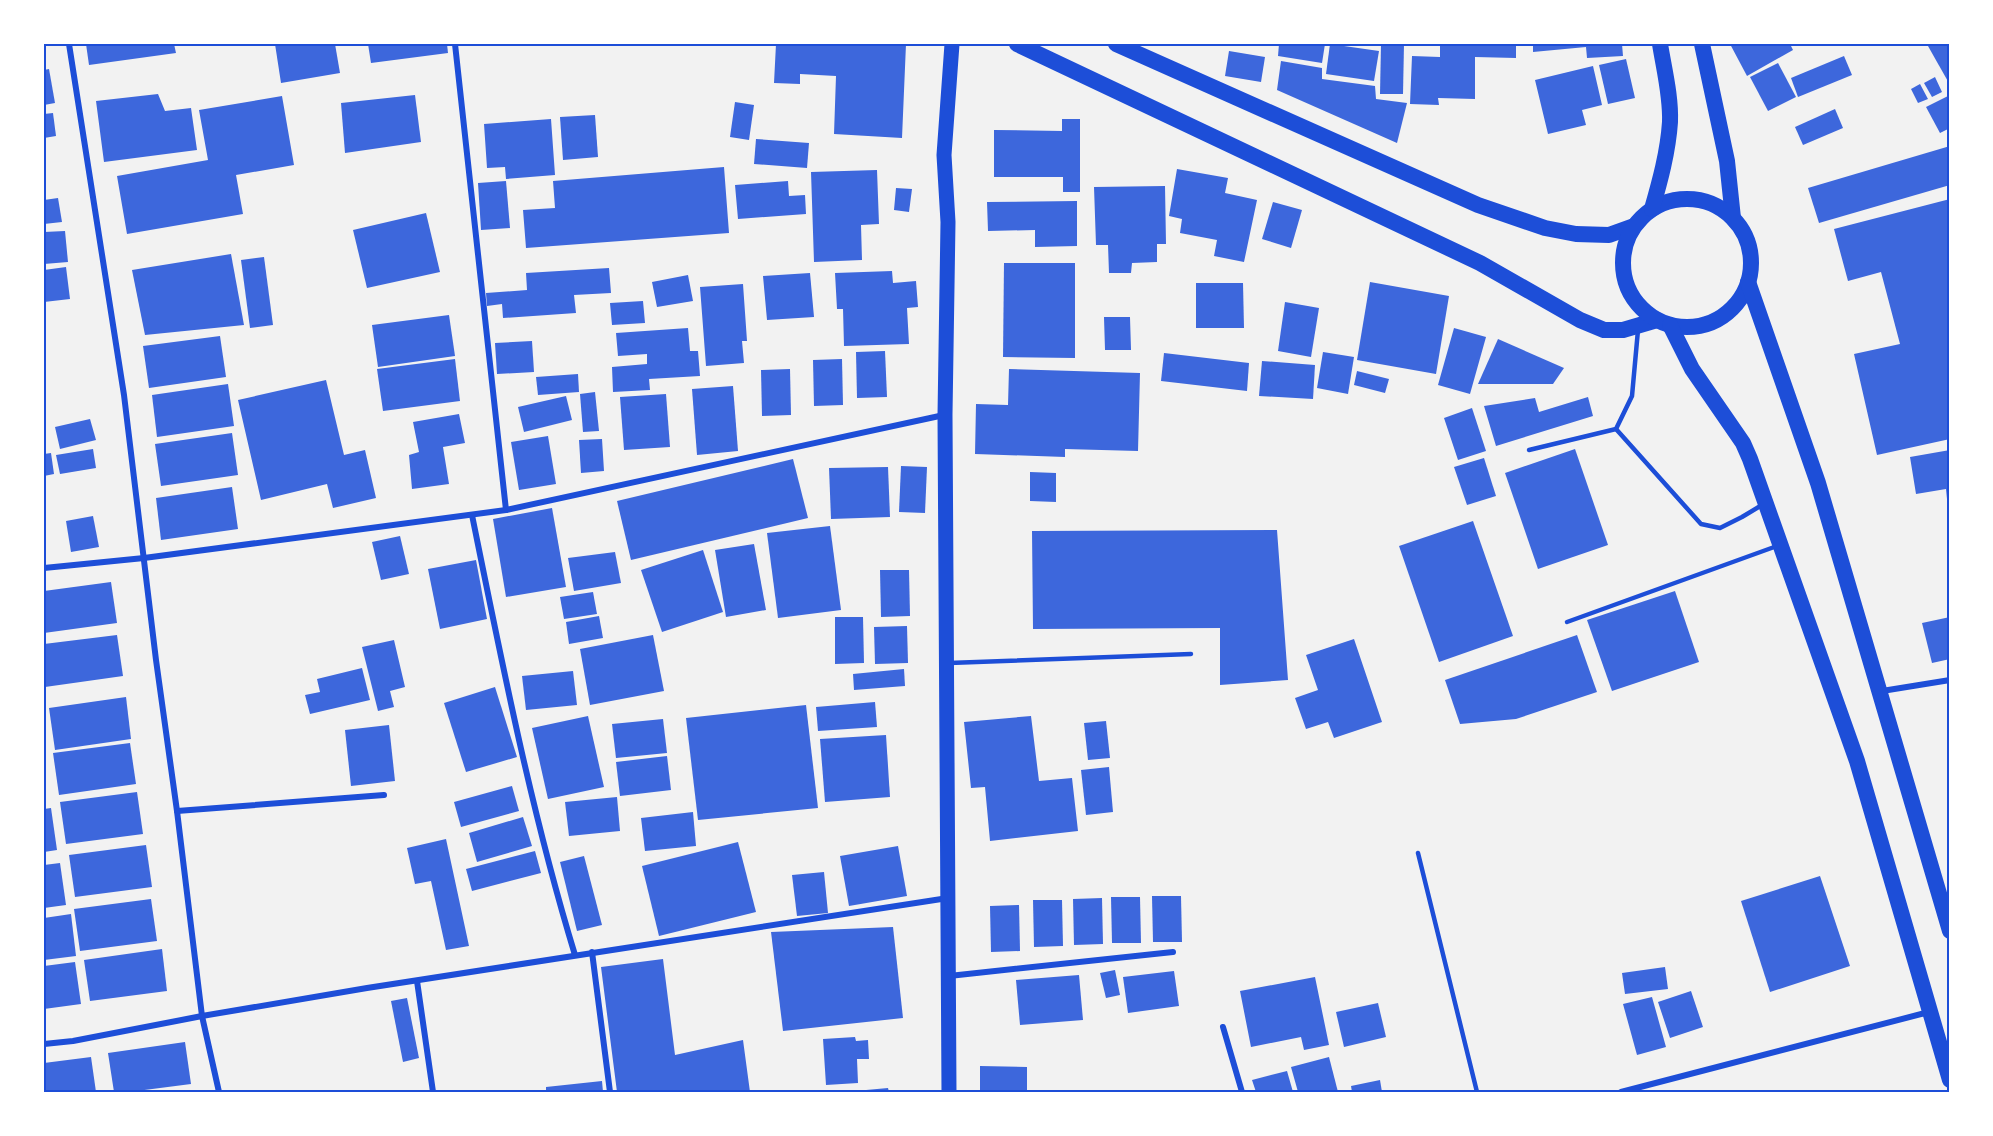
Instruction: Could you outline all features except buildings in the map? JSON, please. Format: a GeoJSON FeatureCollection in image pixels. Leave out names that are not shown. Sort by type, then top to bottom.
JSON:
{"type":"FeatureCollection","features":[{"type":"Feature","properties":{"kind":"highway"},"geometry":{"type":"LineString","coordinates":[[1017,44],[1480,263],[1581,320],[1604,330],[1623,330],[1664,322]]}},
{"type":"Feature","properties":{"kind":"highway"},"geometry":{"type":"LineString","coordinates":[[1116,44],[1146,54],[1478,205],[1545,228],[1595,235],[1609,235],[1634,226]]}},
{"type":"Feature","properties":{"kind":"highway"},"geometry":{"type":"LineString","coordinates":[[1652,209],[1662,175],[1670,122],[1660,44]]}},
{"type":"Feature","properties":{"kind":"highway"},"geometry":{"type":"LineString","coordinates":[[1702,44],[1727,161],[1733,218]]}},
{"type":"Feature","properties":{"kind":"highway"},"geometry":{"type":"LineString","coordinates":[[1675,200],[1700,200],[1718,207],[1733,218],[1743,232],[1749,248],[1751,266],[1748,282],[1743,295],[1724,316],[1712,323],[1684,327],[1664,322],[1643,309],[1632,295],[1625,278],[1623,260],[1626,242],[1634,226],[1652,209],[1675,200]]}},
{"type":"Feature","properties":{"kind":"highway"},"geometry":{"type":"LineString","coordinates":[[1748,282],[1818,483],[1950,931]]}},
{"type":"Feature","properties":{"kind":"highway"},"geometry":{"type":"LineString","coordinates":[[1664,322],[1692,369],[1743,443],[1857,761],[1950,1080]]}},
{"type":"Feature","properties":{"kind":"main road"},"geometry":{"type":"LineString","coordinates":[[948,1092],[949,898],[945,415],[948,222],[944,155],[951,44]]}},
{"type":"Feature","properties":{"kind":"street"},"geometry":{"type":"LineString","coordinates":[[69,44],[124,395],[202,1016],[219,1092]]}},
{"type":"Feature","properties":{"kind":"street"},"geometry":{"type":"LineString","coordinates":[[455,44],[506,510]]}},
{"type":"Feature","properties":{"kind":"street"},"geometry":{"type":"LineString","coordinates":[[44,568],[144,558],[506,510],[945,415]]}},
{"type":"Feature","properties":{"kind":"street"},"geometry":{"type":"LineString","coordinates":[[472,515],[515,728],[555,891],[575,955]]}},
{"type":"Feature","properties":{"kind":"street"},"geometry":{"type":"LineString","coordinates":[[1880,692],[1950,680]]}},
{"type":"Feature","properties":{"kind":"street"},"geometry":{"type":"LineString","coordinates":[[177,811],[384,795]]}},
{"type":"Feature","properties":{"kind":"street"},"geometry":{"type":"LineString","coordinates":[[44,1044],[73,1041],[202,1016],[592,952],[949,898]]}},
{"type":"Feature","properties":{"kind":"street"},"geometry":{"type":"LineString","coordinates":[[592,952],[610,1092]]}},
{"type":"Feature","properties":{"kind":"street"},"geometry":{"type":"LineString","coordinates":[[949,976],[1173,952]]}},
{"type":"Feature","properties":{"kind":"street"},"geometry":{"type":"LineString","coordinates":[[417,981],[433,1092]]}},
{"type":"Feature","properties":{"kind":"street"},"geometry":{"type":"LineString","coordinates":[[1621,1092],[1930,1012]]}},
{"type":"Feature","properties":{"kind":"street"},"geometry":{"type":"LineString","coordinates":[[1223,1027],[1242,1092]]}},
{"type":"Feature","properties":{"kind":"lane"},"geometry":{"type":"LineString","coordinates":[[1616,429],[1632,396],[1639,327]]}},
{"type":"Feature","properties":{"kind":"lane"},"geometry":{"type":"LineString","coordinates":[[1616,429],[1701,524],[1720,528],[1742,518],[1765,503]]}},
{"type":"Feature","properties":{"kind":"lane"},"geometry":{"type":"LineString","coordinates":[[1529,450],[1616,429]]}},
{"type":"Feature","properties":{"kind":"lane"},"geometry":{"type":"LineString","coordinates":[[1568,622],[1780,545]]}},
{"type":"Feature","properties":{"kind":"lane"},"geometry":{"type":"LineString","coordinates":[[947,663],[1191,654]]}},
{"type":"Feature","properties":{"kind":"lane"},"geometry":{"type":"LineString","coordinates":[[1418,853],[1476,1092]]}}]}
